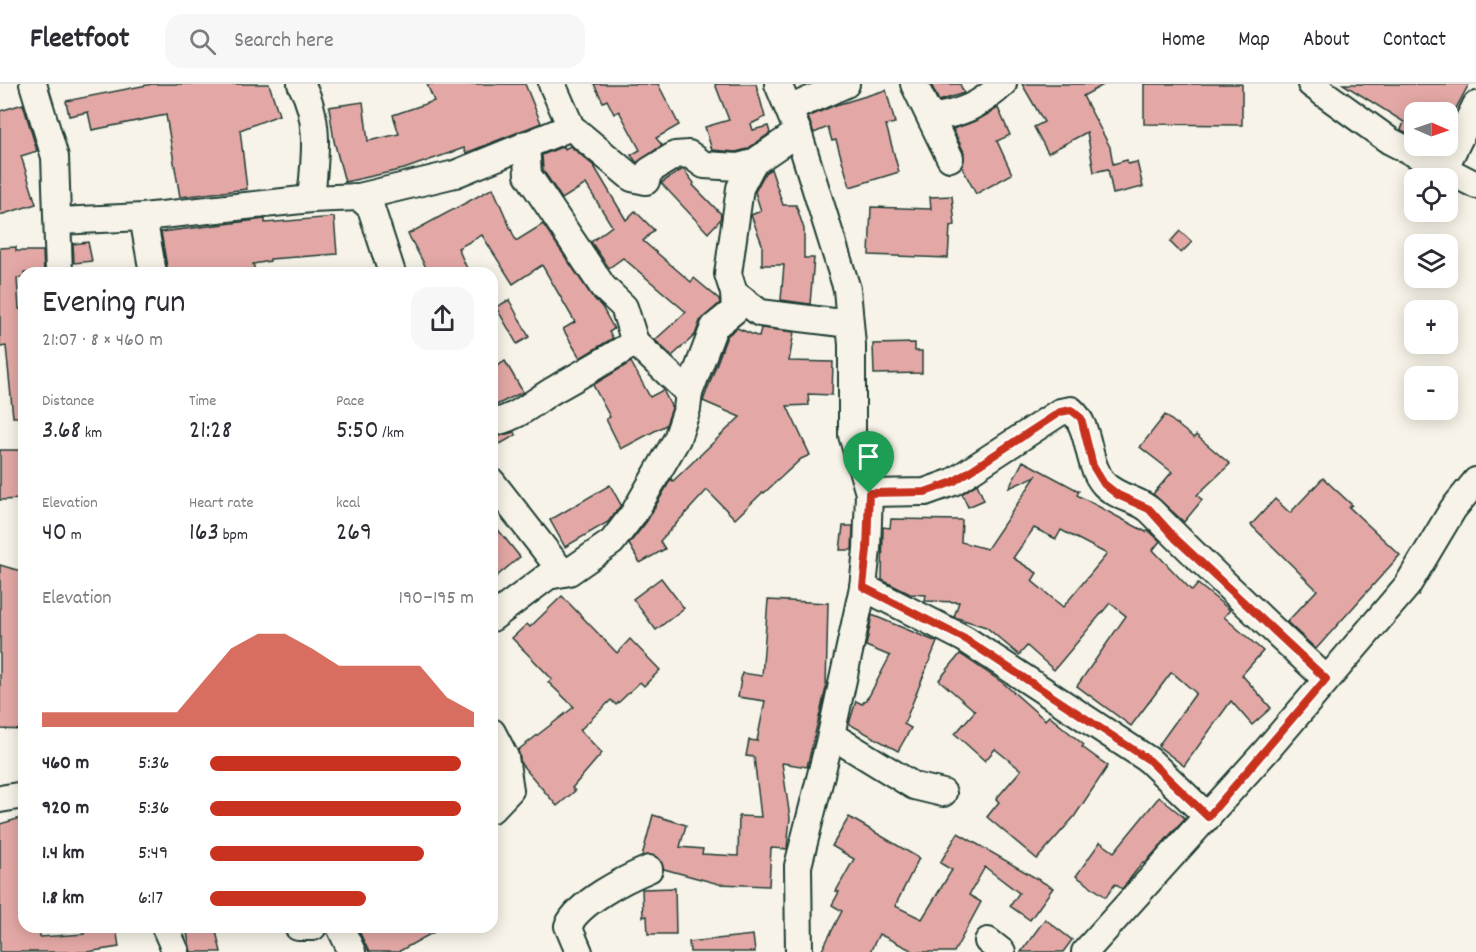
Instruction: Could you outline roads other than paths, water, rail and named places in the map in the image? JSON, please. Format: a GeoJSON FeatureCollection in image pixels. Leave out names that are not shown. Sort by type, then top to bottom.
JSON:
{"type":"FeatureCollection","features":[{"type":"Feature","properties":{"kind":"street"},"geometry":{"type":"LineString","coordinates":[[33,84],[55,157],[59,267]]}},
{"type":"Feature","properties":{"kind":"street"},"geometry":{"type":"LineString","coordinates":[[301,84],[310,100],[316,148],[311,199]]}},
{"type":"Feature","properties":{"kind":"street"},"geometry":{"type":"LineString","coordinates":[[552,84],[571,127],[632,178],[646,181],[649,171],[675,155],[688,154],[704,165],[738,167],[753,163]]}},
{"type":"Feature","properties":{"kind":"street"},"geometry":{"type":"LineString","coordinates":[[778,84],[793,121],[847,290],[850,324],[852,435],[869,493],[863,587],[831,735],[798,866],[799,952]]}},
{"type":"Feature","properties":{"kind":"street"},"geometry":{"type":"LineString","coordinates":[[498,614],[548,576],[563,573],[586,562],[612,542],[634,513],[677,439],[687,409],[689,393],[714,327],[735,310],[734,293],[728,274],[740,188],[753,163],[793,121],[846,84]]}},
{"type":"Feature","properties":{"kind":"street"},"geometry":{"type":"LineString","coordinates":[[914,84],[950,158]]}},
{"type":"Feature","properties":{"kind":"street"},"geometry":{"type":"LineString","coordinates":[[931,118],[961,113],[989,97],[1003,84]]}},
{"type":"Feature","properties":{"kind":"street"},"geometry":{"type":"LineString","coordinates":[[1311,84],[1390,141],[1442,168]]}},
{"type":"Feature","properties":{"kind":"street"},"geometry":{"type":"LineString","coordinates":[[1444,168],[1476,105]]}},
{"type":"Feature","properties":{"kind":"street"},"geometry":{"type":"LineString","coordinates":[[59,221],[142,217],[311,199],[359,197],[455,174],[571,127]]}},
{"type":"Feature","properties":{"kind":"street"},"geometry":{"type":"LineString","coordinates":[[526,144],[528,175],[603,287],[624,306],[634,342],[689,393]]}},
{"type":"Feature","properties":{"kind":"street"},"geometry":{"type":"LineString","coordinates":[[1458,176],[1476,185]]}},
{"type":"Feature","properties":{"kind":"street"},"geometry":{"type":"LineString","coordinates":[[359,197],[371,208],[390,267]]}},
{"type":"Feature","properties":{"kind":"street"},"geometry":{"type":"LineString","coordinates":[[142,217],[152,267]]}},
{"type":"Feature","properties":{"kind":"street"},"geometry":{"type":"LineString","coordinates":[[734,293],[760,313],[850,324]]}},
{"type":"Feature","properties":{"kind":"street"},"geometry":{"type":"LineString","coordinates":[[498,422],[514,418],[556,388],[599,366],[634,342]]}},
{"type":"Feature","properties":{"kind":"street"},"geometry":{"type":"LineString","coordinates":[[869,493],[925,492],[953,482],[1060,412],[1071,410],[1081,418],[1093,466],[1104,484],[1118,495],[1149,509],[1176,539],[1326,679]]}},
{"type":"Feature","properties":{"kind":"street"},"geometry":{"type":"LineString","coordinates":[[1086,952],[1208,817],[1407,586],[1453,509],[1476,482]]}},
{"type":"Feature","properties":{"kind":"street"},"geometry":{"type":"LineString","coordinates":[[498,490],[563,573]]}},
{"type":"Feature","properties":{"kind":"street"},"geometry":{"type":"LineString","coordinates":[[863,587],[965,639],[1149,760],[1208,817]]}},
{"type":"Feature","properties":{"kind":"street"},"geometry":{"type":"LineString","coordinates":[[831,735],[914,786],[943,794]]}},
{"type":"Feature","properties":{"kind":"street"},"geometry":{"type":"LineString","coordinates":[[498,744],[505,757],[510,790],[498,803]]}},
{"type":"Feature","properties":{"kind":"street"},"geometry":{"type":"LineString","coordinates":[[0,799],[18,796]]}},
{"type":"Feature","properties":{"kind":"street"},"geometry":{"type":"LineString","coordinates":[[579,952],[568,926],[572,917],[621,881],[648,868]]}},
{"type":"Feature","properties":{"kind":"street"},"geometry":{"type":"LineString","coordinates":[[169,933],[176,952]]}},
{"type":"Feature","properties":{"kind":"street"},"geometry":{"type":"LineString","coordinates":[[343,933],[352,952]]}}]}
